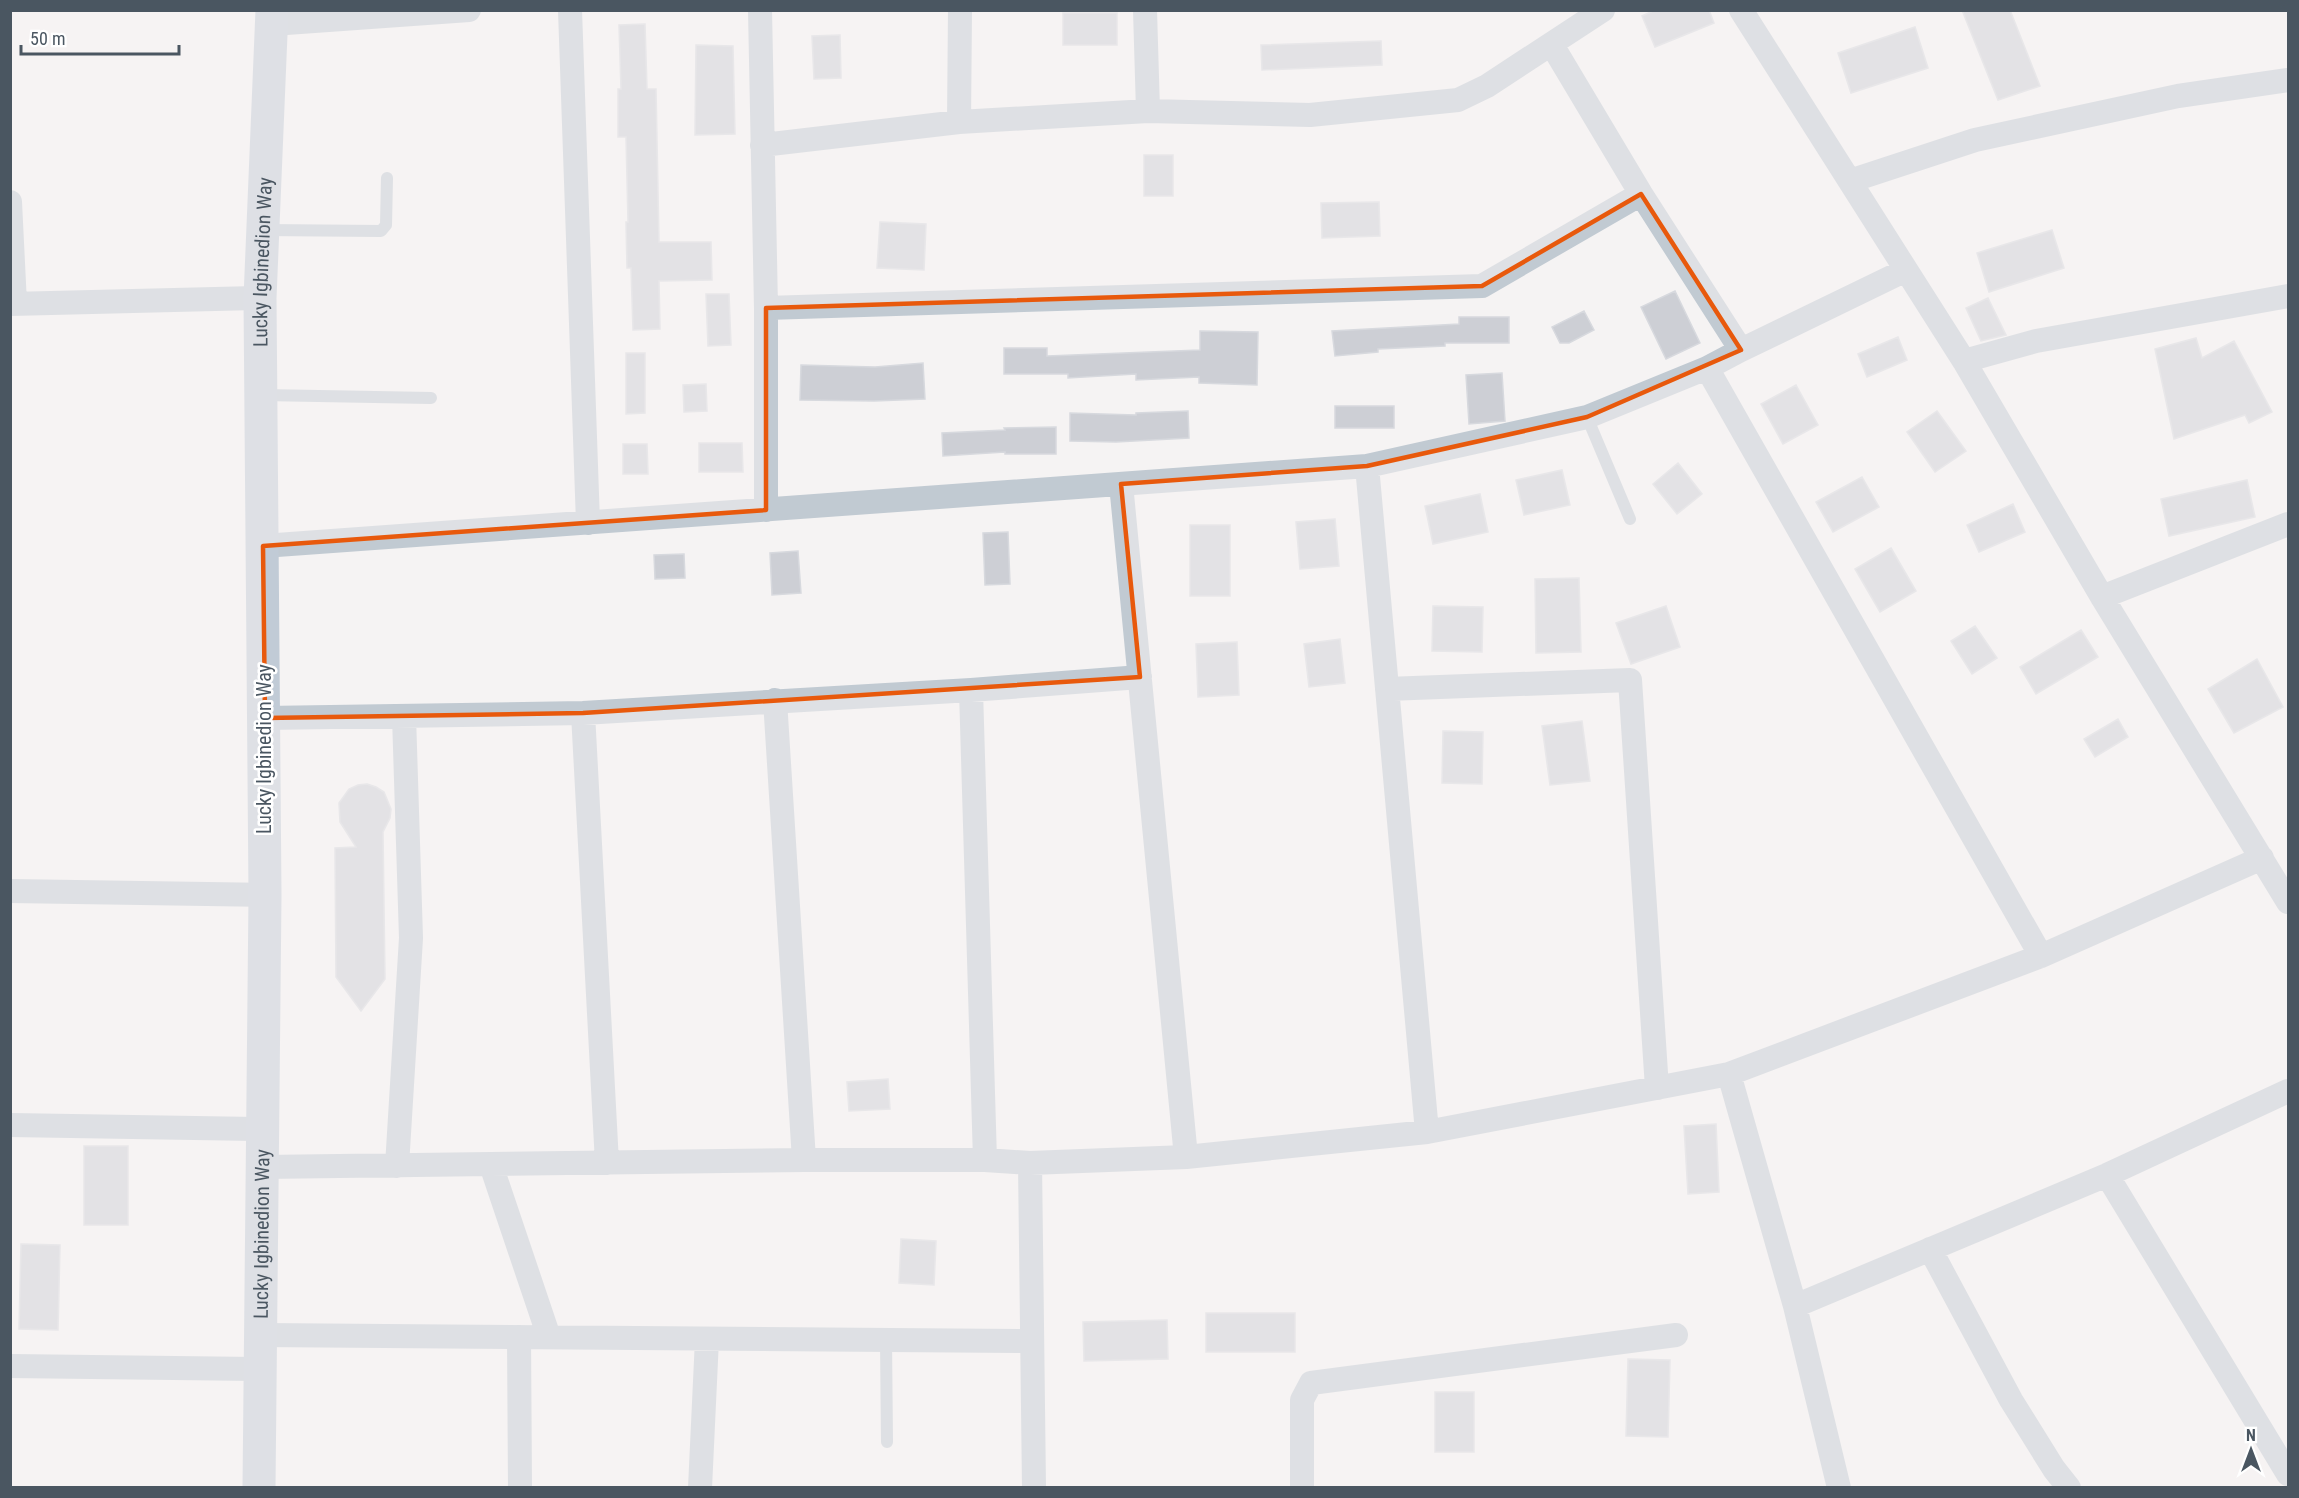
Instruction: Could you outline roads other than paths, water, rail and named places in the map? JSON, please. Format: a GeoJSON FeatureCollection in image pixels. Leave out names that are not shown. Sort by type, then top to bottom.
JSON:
{"type":"FeatureCollection","features":[{"type":"Feature","properties":{"kind":"street"},"geometry":{"type":"LineString","coordinates":[[272,17],[469,10]]}},
{"type":"Feature","properties":{"kind":"street"},"geometry":{"type":"LineString","coordinates":[[570,10],[588,523]]}},
{"type":"Feature","properties":{"kind":"street"},"geometry":{"type":"LineString","coordinates":[[760,10],[766,308],[766,510]]}},
{"type":"Feature","properties":{"kind":"street"},"geometry":{"type":"LineString","coordinates":[[959,122],[960,10]]}},
{"type":"Feature","properties":{"kind":"street"},"geometry":{"type":"LineString","coordinates":[[1145,10],[1148,111]]}},
{"type":"Feature","properties":{"kind":"street"},"geometry":{"type":"LineString","coordinates":[[762,145],[959,122],[1148,111],[1310,115],[1458,100],[1487,86],[1603,10]]}},
{"type":"Feature","properties":{"kind":"street"},"geometry":{"type":"LineString","coordinates":[[1741,10],[1964,361],[2102,597],[2289,902]]}},
{"type":"Feature","properties":{"kind":"street","name":"Lucky Igbinedion Way"},"geometry":{"type":"LineString","coordinates":[[260,1488],[265,718],[260,298],[272,17]]}},
{"type":"Feature","properties":{"kind":"street"},"geometry":{"type":"LineString","coordinates":[[1552,45],[1641,194],[1741,350]]}},
{"type":"Feature","properties":{"kind":"street"},"geometry":{"type":"LineString","coordinates":[[1850,181],[1975,140],[2178,96],[2289,80]]}},
{"type":"Feature","properties":{"kind":"street"},"geometry":{"type":"LineString","coordinates":[[766,308],[1482,286],[1641,194]]}},
{"type":"Feature","properties":{"kind":"street"},"geometry":{"type":"LineString","coordinates":[[10,202],[13,304],[260,298]]}},
{"type":"Feature","properties":{"kind":"street"},"geometry":{"type":"LineString","coordinates":[[263,546],[1367,466],[1587,417],[1707,368],[1906,270]]}},
{"type":"Feature","properties":{"kind":"street"},"geometry":{"type":"LineString","coordinates":[[1964,361],[2036,341],[2289,296]]}},
{"type":"Feature","properties":{"kind":"street"},"geometry":{"type":"LineString","coordinates":[[1707,368],[2041,956]]}},
{"type":"Feature","properties":{"kind":"street"},"geometry":{"type":"LineString","coordinates":[[1367,466],[1427,1132]]}},
{"type":"Feature","properties":{"kind":"street"},"geometry":{"type":"LineString","coordinates":[[1121,484],[1186,1157]]}},
{"type":"Feature","properties":{"kind":"street"},"geometry":{"type":"LineString","coordinates":[[2102,597],[2289,524]]}},
{"type":"Feature","properties":{"kind":"street"},"geometry":{"type":"LineString","coordinates":[[265,718],[583,712],[971,690],[1140,677]]}},
{"type":"Feature","properties":{"kind":"street"},"geometry":{"type":"LineString","coordinates":[[1387,689],[1630,680],[1657,1088]]}},
{"type":"Feature","properties":{"kind":"street"},"geometry":{"type":"LineString","coordinates":[[971,690],[985,1160]]}},
{"type":"Feature","properties":{"kind":"street"},"geometry":{"type":"LineString","coordinates":[[775,700],[804,1160]]}},
{"type":"Feature","properties":{"kind":"street"},"geometry":{"type":"LineString","coordinates":[[583,712],[607,1163]]}},
{"type":"Feature","properties":{"kind":"street"},"geometry":{"type":"LineString","coordinates":[[397,1166],[411,938],[404,716]]}},
{"type":"Feature","properties":{"kind":"street"},"geometry":{"type":"LineString","coordinates":[[263,1167],[804,1160],[985,1160],[1030,1163],[1186,1157],[1427,1132],[1729,1074],[2041,956],[2262,858]]}},
{"type":"Feature","properties":{"kind":"street"},"geometry":{"type":"LineString","coordinates":[[10,891],[265,896]]}},
{"type":"Feature","properties":{"kind":"street"},"geometry":{"type":"LineString","coordinates":[[1729,1074],[1795,1306],[1839,1488]]}},
{"type":"Feature","properties":{"kind":"street"},"geometry":{"type":"LineString","coordinates":[[1795,1306],[2108,1175],[2288,1092]]}},
{"type":"Feature","properties":{"kind":"street"},"geometry":{"type":"LineString","coordinates":[[10,1125],[263,1129]]}},
{"type":"Feature","properties":{"kind":"street"},"geometry":{"type":"LineString","coordinates":[[1030,1163],[1034,1488]]}},
{"type":"Feature","properties":{"kind":"street"},"geometry":{"type":"LineString","coordinates":[[491,1164],[549,1337]]}},
{"type":"Feature","properties":{"kind":"street"},"geometry":{"type":"LineString","coordinates":[[2108,1175],[2289,1474]]}},
{"type":"Feature","properties":{"kind":"street"},"geometry":{"type":"LineString","coordinates":[[1930,1249],[2011,1400],[2054,1469],[2069,1488]]}},
{"type":"Feature","properties":{"kind":"street"},"geometry":{"type":"LineString","coordinates":[[261,1335],[1032,1341]]}},
{"type":"Feature","properties":{"kind":"street"},"geometry":{"type":"LineString","coordinates":[[1302,1488],[1302,1400],[1311,1383],[1676,1335]]}},
{"type":"Feature","properties":{"kind":"street"},"geometry":{"type":"LineString","coordinates":[[519,1337],[520,1488]]}},
{"type":"Feature","properties":{"kind":"street"},"geometry":{"type":"LineString","coordinates":[[700,1488],[707,1339]]}},
{"type":"Feature","properties":{"kind":"street"},"geometry":{"type":"LineString","coordinates":[[10,1366],[261,1369]]}},
{"type":"Feature","properties":{"kind":"lane"},"geometry":{"type":"LineString","coordinates":[[262,230],[381,231],[386,225],[387,178]]}},
{"type":"Feature","properties":{"kind":"lane"},"geometry":{"type":"LineString","coordinates":[[261,395],[431,398]]}},
{"type":"Feature","properties":{"kind":"lane"},"geometry":{"type":"LineString","coordinates":[[1587,417],[1630,519]]}},
{"type":"Feature","properties":{"kind":"lane"},"geometry":{"type":"LineString","coordinates":[[886,1340],[887,1442]]}}]}
